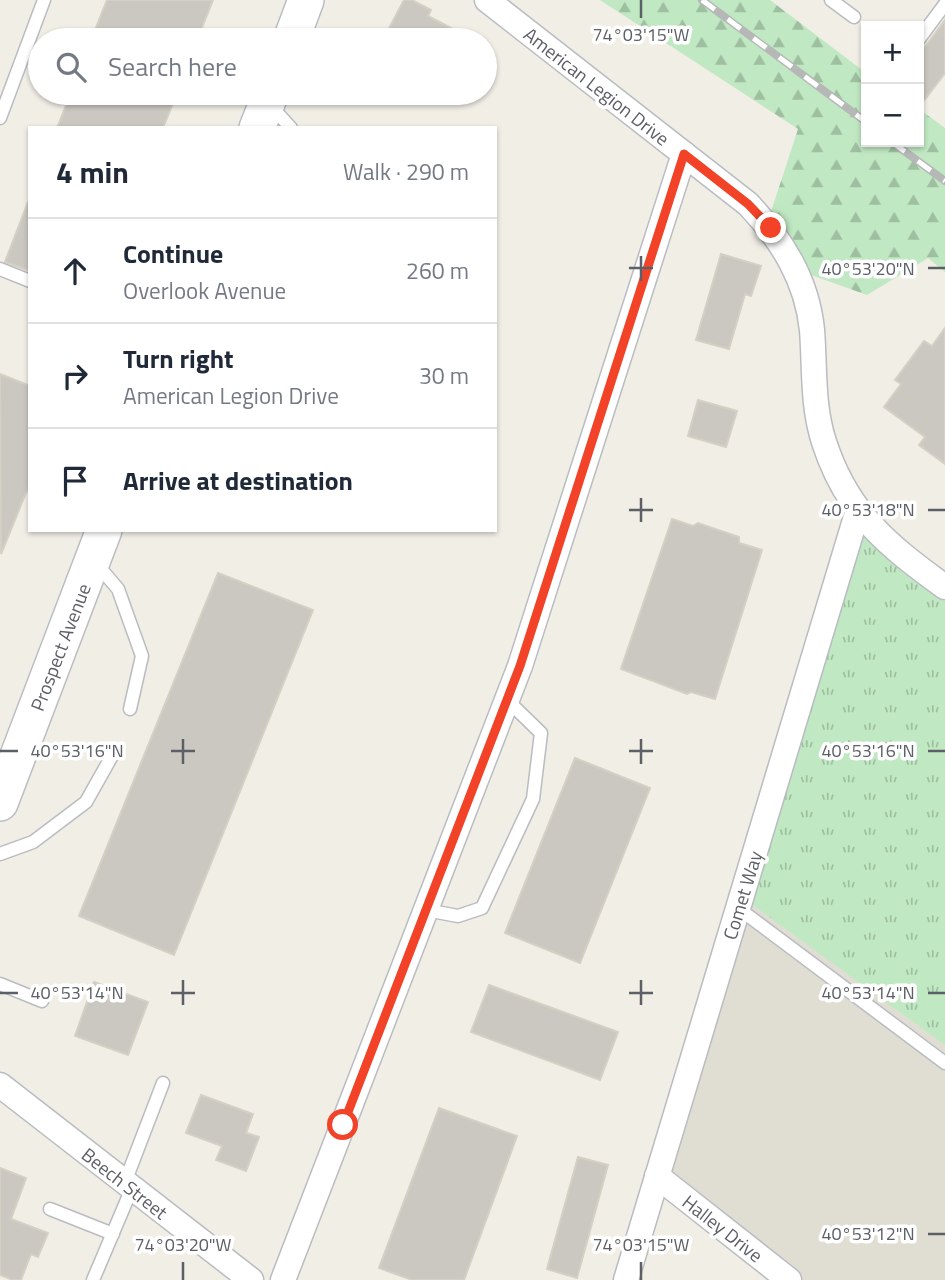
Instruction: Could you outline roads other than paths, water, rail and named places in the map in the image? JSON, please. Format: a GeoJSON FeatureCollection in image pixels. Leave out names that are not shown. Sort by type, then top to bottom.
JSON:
{"type":"FeatureCollection","features":[{"type":"Feature","properties":{"kind":"street"},"geometry":{"type":"LineString","coordinates":[[296,28],[306,0]]}},
{"type":"Feature","properties":{"kind":"street","name":"American Legion Drive"},"geometry":{"type":"LineString","coordinates":[[487,0],[748,204],[771,228],[791,259],[805,294],[812,330],[815,403],[824,441],[836,473],[858,510],[898,553],[945,587]]}},
{"type":"Feature","properties":{"kind":"street"},"geometry":{"type":"LineString","coordinates":[[283,1280],[520,666],[684,154]]}},
{"type":"Feature","properties":{"kind":"street","name":"Comet Way"},"geometry":{"type":"LineString","coordinates":[[626,1280],[858,510]]}},
{"type":"Feature","properties":{"kind":"street","name":"Prospect Avenue"},"geometry":{"type":"LineString","coordinates":[[0,803],[99,545]]}},
{"type":"Feature","properties":{"kind":"street","name":"Beech Street"},"geometry":{"type":"LineString","coordinates":[[0,1085],[250,1280]]}},
{"type":"Feature","properties":{"kind":"street","name":"Halley Drive"},"geometry":{"type":"LineString","coordinates":[[657,1176],[789,1280]]}},
{"type":"Feature","properties":{"kind":"lane"},"geometry":{"type":"LineString","coordinates":[[34,28],[44,0]]}},
{"type":"Feature","properties":{"kind":"lane"},"geometry":{"type":"LineString","coordinates":[[831,0],[854,17]]}},
{"type":"Feature","properties":{"kind":"lane"},"geometry":{"type":"LineString","coordinates":[[924,32],[945,4]]}},
{"type":"Feature","properties":{"kind":"lane"},"geometry":{"type":"LineString","coordinates":[[0,118],[28,43]]}},
{"type":"Feature","properties":{"kind":"lane"},"geometry":{"type":"LineString","coordinates":[[265,107],[289,126]]}},
{"type":"Feature","properties":{"kind":"lane"},"geometry":{"type":"LineString","coordinates":[[0,269],[28,280]]}},
{"type":"Feature","properties":{"kind":"lane"},"geometry":{"type":"LineString","coordinates":[[99,545],[142,656],[130,709]]}},
{"type":"Feature","properties":{"kind":"lane"},"geometry":{"type":"LineString","coordinates":[[426,910],[458,916],[482,908],[533,799],[541,733],[507,700]]}},
{"type":"Feature","properties":{"kind":"lane"},"geometry":{"type":"LineString","coordinates":[[0,854],[33,842],[86,803],[113,754]]}},
{"type":"Feature","properties":{"kind":"lane"},"geometry":{"type":"LineString","coordinates":[[738,908],[945,1062]]}},
{"type":"Feature","properties":{"kind":"lane"},"geometry":{"type":"LineString","coordinates":[[0,984],[42,1001]]}},
{"type":"Feature","properties":{"kind":"lane"},"geometry":{"type":"LineString","coordinates":[[93,1280],[113,1234],[163,1083]]}},
{"type":"Feature","properties":{"kind":"lane"},"geometry":{"type":"LineString","coordinates":[[50,1209],[113,1234]]}},
{"type":"Feature","properties":{"kind":"railway"},"geometry":{"type":"LineString","coordinates":[[702,0],[861,118]]}},
{"type":"Feature","properties":{"kind":"railway"},"geometry":{"type":"LineString","coordinates":[[899,147],[945,181]]}}]}
